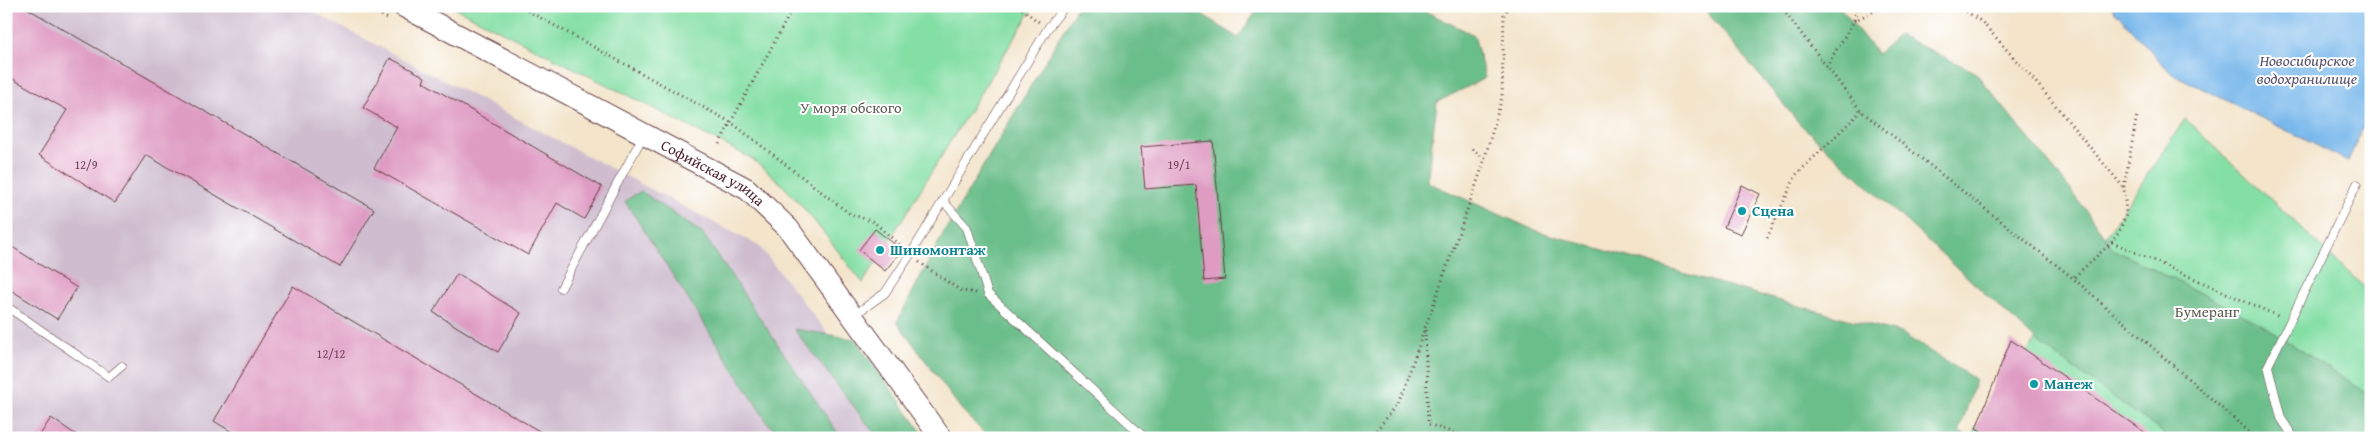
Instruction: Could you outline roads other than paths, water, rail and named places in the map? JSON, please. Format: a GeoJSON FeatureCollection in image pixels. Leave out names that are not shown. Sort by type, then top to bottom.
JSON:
{"type":"FeatureCollection","features":[{"type":"Feature","properties":{"kind":"main road","name":"Софийская улица"},"geometry":{"type":"LineString","coordinates":[[401,16],[644,133],[747,189],[788,228],[854,316],[941,438]]}},
{"type":"Feature","properties":{"kind":"lane"},"geometry":{"type":"LineString","coordinates":[[854,316],[885,292],[943,202],[1048,28],[1065,6]]}},
{"type":"Feature","properties":{"kind":"lane"},"geometry":{"type":"LineString","coordinates":[[561,288],[644,133]]}},
{"type":"Feature","properties":{"kind":"lane"},"geometry":{"type":"LineString","coordinates":[[2294,438],[2281,418],[2268,366],[2357,184]]}},
{"type":"Feature","properties":{"kind":"lane"},"geometry":{"type":"LineString","coordinates":[[943,202],[967,228],[988,294],[1145,438]]}},
{"type":"Feature","properties":{"kind":"lane"},"geometry":{"type":"LineString","coordinates":[[6,306],[109,376],[122,366]]}},
{"type":"Feature","properties":{"kind":"water","name":"Новосибирское водохранилище"},"geometry":{"type":"Polygon","coordinates":[[[2110,6],[2371,6],[2371,110],[2348,161],[2171,73],[2110,6]]]}},
{"type":"Feature","properties":{"kind":"place","name":"Сцена"},"geometry":{"type":"Point","coordinates":[1742,211]}},
{"type":"Feature","properties":{"kind":"place","name":"Шиномонтаж"},"geometry":{"type":"Point","coordinates":[880,250]}},
{"type":"Feature","properties":{"kind":"place","name":"Манеж"},"geometry":{"type":"Point","coordinates":[2034,384]}},
{"type":"Feature","properties":{"kind":"park label","name":"У моря обского"},"geometry":{"type":"Point","coordinates":[851,108]}},
{"type":"Feature","properties":{"kind":"park label","name":"Бумеранг"},"geometry":{"type":"Point","coordinates":[2207,312]}}]}
